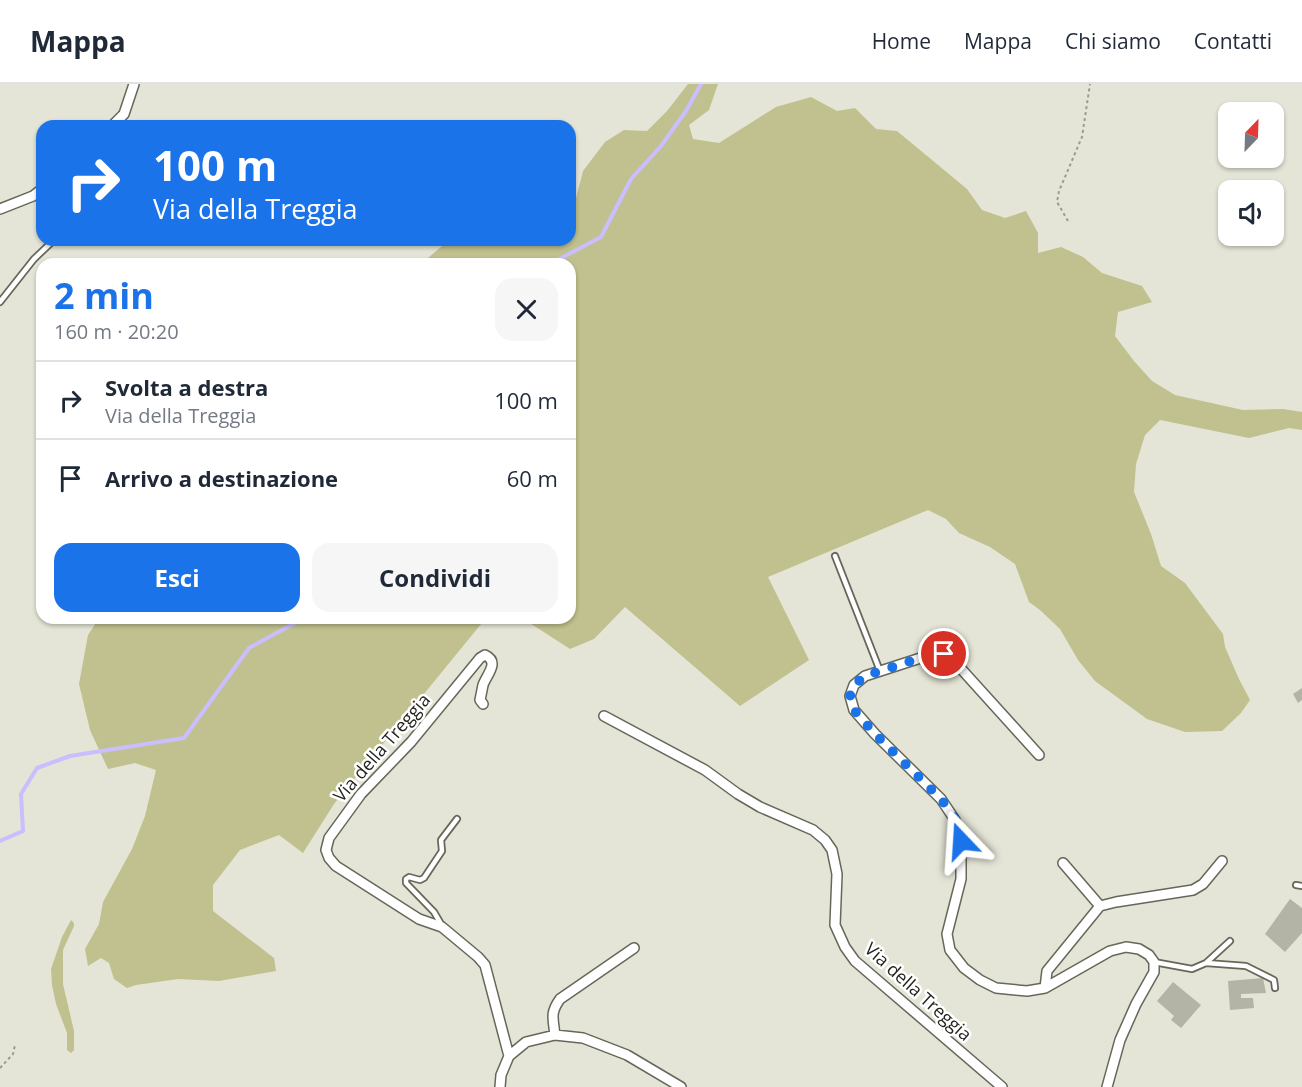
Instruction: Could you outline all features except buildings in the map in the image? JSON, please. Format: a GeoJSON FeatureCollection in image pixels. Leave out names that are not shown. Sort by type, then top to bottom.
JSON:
{"type":"FeatureCollection","features":[{"type":"Feature","properties":{"kind":"street"},"geometry":{"type":"LineString","coordinates":[[118,120],[124,114],[134,84]]}},
{"type":"Feature","properties":{"kind":"street"},"geometry":{"type":"LineString","coordinates":[[0,209],[36,194]]}},
{"type":"Feature","properties":{"kind":"street"},"geometry":{"type":"LineString","coordinates":[[1040,755],[954,661],[944,654],[936,653],[865,676],[854,685],[850,696],[854,710],[941,799],[956,820],[961,841],[961,879],[947,934],[950,950],[964,969],[996,988],[1027,991],[1045,988],[1110,951],[1126,947],[1139,949],[1149,955],[1154,962],[1154,972],[1120,1040],[1107,1087]]}},
{"type":"Feature","properties":{"kind":"street","name":"Via della Treggia"},"geometry":{"type":"LineString","coordinates":[[483,704],[480,700],[483,686],[493,665],[492,660],[485,655],[480,658],[411,742],[361,794],[329,838],[326,850],[336,866],[419,919],[442,927],[485,964],[509,1056]]}},
{"type":"Feature","properties":{"kind":"street","name":"Via della Treggia"},"geometry":{"type":"LineString","coordinates":[[604,716],[705,770],[760,807],[813,830],[825,840],[832,850],[837,874],[835,925],[845,947],[855,961],[1002,1087]]}},
{"type":"Feature","properties":{"kind":"street"},"geometry":{"type":"LineString","coordinates":[[1045,988],[1047,970],[1100,906],[1193,890],[1203,884],[1222,861]]}},
{"type":"Feature","properties":{"kind":"street"},"geometry":{"type":"LineString","coordinates":[[1063,863],[1100,906]]}},
{"type":"Feature","properties":{"kind":"street"},"geometry":{"type":"LineString","coordinates":[[555,1035],[552,1013],[560,999],[634,948]]}},
{"type":"Feature","properties":{"kind":"street"},"geometry":{"type":"LineString","coordinates":[[500,1087],[501,1075],[509,1056],[526,1042],[555,1035],[583,1038],[627,1055],[681,1087]]}},
{"type":"Feature","properties":{"kind":"lane"},"geometry":{"type":"LineString","coordinates":[[0,302],[34,259],[48,246]]}},
{"type":"Feature","properties":{"kind":"lane"},"geometry":{"type":"LineString","coordinates":[[835,556],[880,671]]}},
{"type":"Feature","properties":{"kind":"lane"},"geometry":{"type":"LineString","coordinates":[[442,927],[434,912],[406,883],[406,879],[409,877],[420,880],[424,878],[442,850],[441,840],[457,819]]}},
{"type":"Feature","properties":{"kind":"lane"},"geometry":{"type":"LineString","coordinates":[[1154,962],[1192,969],[1206,963],[1230,941]]}},
{"type":"Feature","properties":{"kind":"lane"},"geometry":{"type":"LineString","coordinates":[[1206,963],[1246,966],[1274,980],[1275,988]]}},
{"type":"Feature","properties":{"kind":"path"},"geometry":{"type":"LineString","coordinates":[[1068,221],[1057,202],[1059,191],[1082,137],[1090,84]]}},
{"type":"Feature","properties":{"kind":"path"},"geometry":{"type":"LineString","coordinates":[[0,1068],[13,1054],[15,1045]]}},
{"type":"Feature","properties":{"kind":"green space"},"geometry":{"type":"Polygon","coordinates":[[[688,84],[718,84],[709,110],[689,125],[693,139],[719,143],[776,107],[811,97],[837,111],[855,108],[876,129],[897,131],[967,189],[982,210],[1005,218],[1026,211],[1038,233],[1038,253],[1061,247],[1083,257],[1102,273],[1142,286],[1152,302],[1118,312],[1115,336],[1152,381],[1175,395],[1243,410],[1283,409],[1302,412],[1302,430],[1289,428],[1249,438],[1160,420],[1145,435],[1136,464],[1134,492],[1161,566],[1185,583],[1223,634],[1225,647],[1250,700],[1241,713],[1222,731],[1185,732],[1147,719],[1095,681],[1078,660],[1060,629],[1029,602],[1015,564],[990,547],[959,533],[946,519],[928,510],[768,577],[809,660],[740,706],[625,607],[594,639],[570,649],[531,624],[576,624],[576,258],[428,258],[442,246],[576,246],[576,198],[583,171],[605,142],[624,130],[647,131],[667,111],[688,84]]]}},
{"type":"Feature","properties":{"kind":"green space"},"geometry":{"type":"Polygon","coordinates":[[[95,624],[481,624],[334,804],[303,853],[279,835],[240,850],[213,885],[213,911],[274,958],[276,971],[219,981],[178,979],[127,988],[114,979],[109,963],[101,958],[88,966],[85,949],[99,924],[103,902],[132,849],[145,816],[156,770],[135,763],[108,769],[90,730],[79,684],[88,635],[95,624]]]}},
{"type":"Feature","properties":{"kind":"green space"},"geometry":{"type":"Polygon","coordinates":[[[71,920],[74,926],[63,950],[63,984],[74,1031],[74,1050],[71,1053],[67,1050],[67,1033],[56,1004],[51,969],[62,937],[71,920]]]}},
{"type":"Feature","properties":{"kind":"waterway"},"geometry":{"type":"LineString","coordinates":[[561,258],[601,237],[631,179],[661,146],[686,111],[701,84]]}},
{"type":"Feature","properties":{"kind":"waterway"},"geometry":{"type":"LineString","coordinates":[[0,841],[23,831],[21,794],[37,768],[70,756],[184,738],[249,648],[293,624]]}},
{"type":"Feature","properties":{"kind":"route"},"geometry":{"type":"LineString","coordinates":[[944,654],[936,653],[865,676],[854,685],[850,696],[854,710],[875,734],[941,799],[956,820],[961,841]]}}]}
